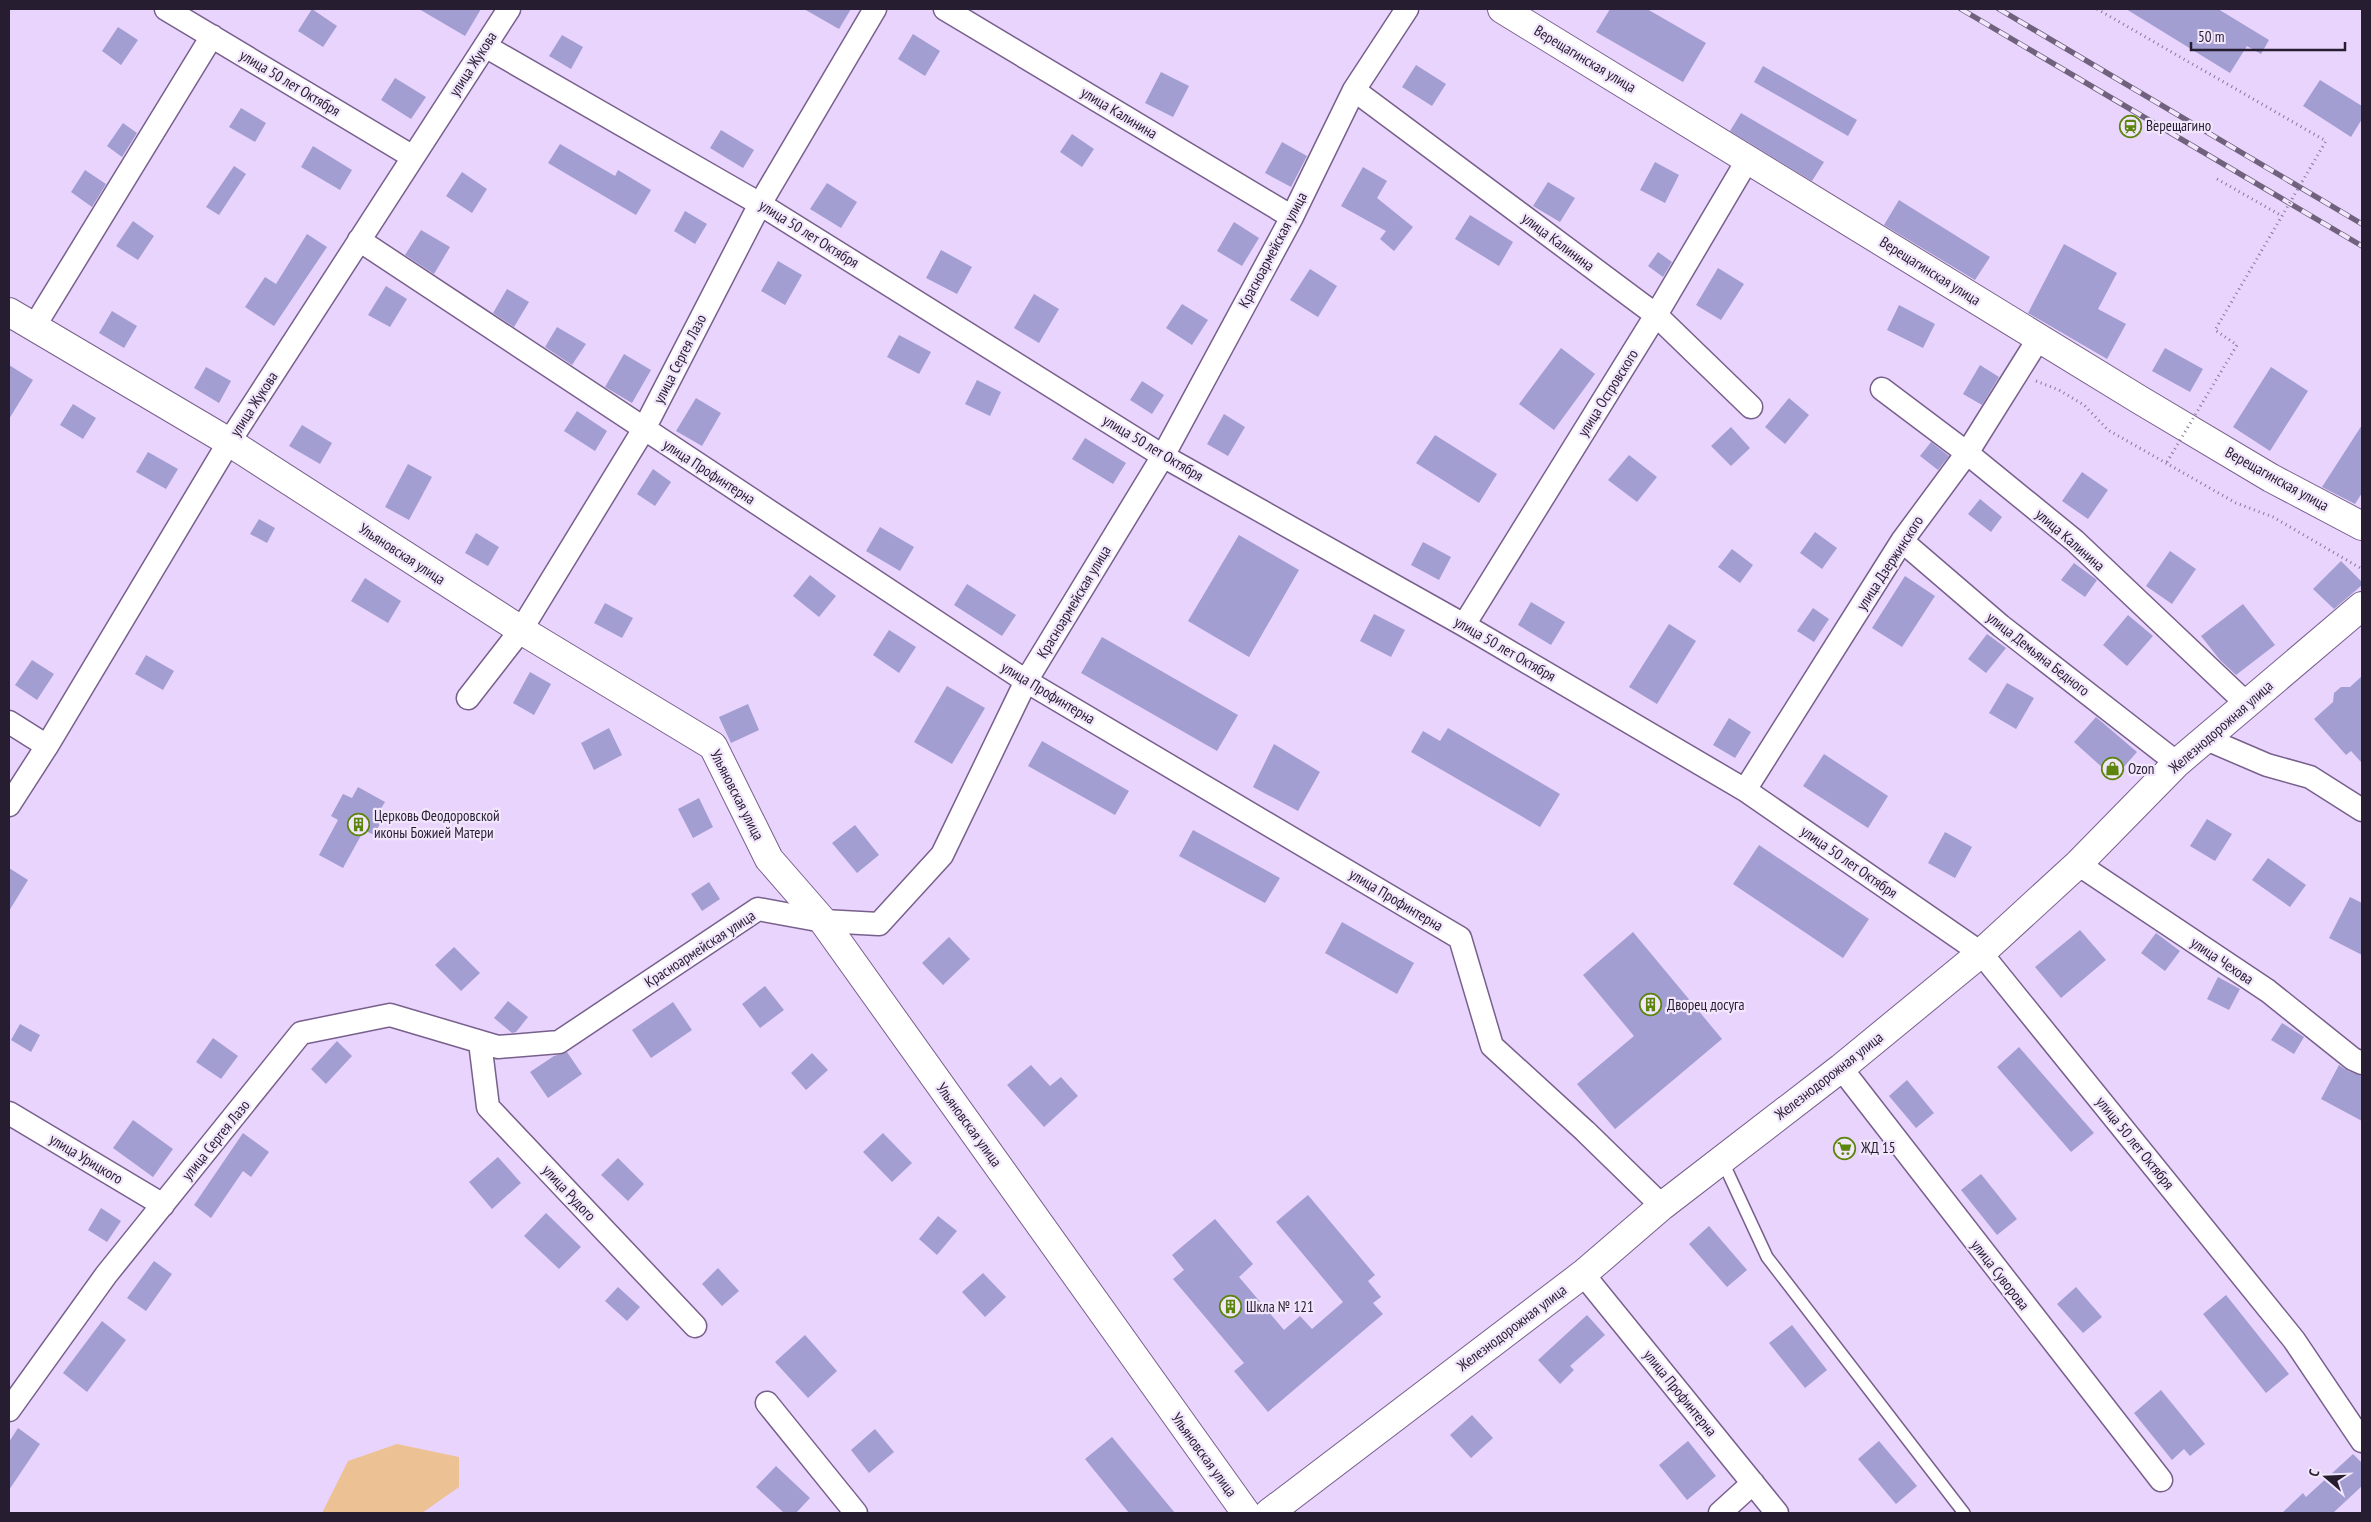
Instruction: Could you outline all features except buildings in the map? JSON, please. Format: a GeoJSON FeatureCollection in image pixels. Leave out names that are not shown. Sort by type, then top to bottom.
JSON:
{"type":"FeatureCollection","features":[{"type":"Feature","properties":{"kind":"street","name":"улица 50 лет Октября"},"geometry":{"type":"LineString","coordinates":[[166,9],[413,157]]}},
{"type":"Feature","properties":{"kind":"street","name":"улица Жукова"},"geometry":{"type":"LineString","coordinates":[[9,805],[47,746],[229,442],[509,9]]}},
{"type":"Feature","properties":{"kind":"street","name":"улица Сергея Лазо"},"geometry":{"type":"LineString","coordinates":[[468,698],[521,630],[644,429],[760,204],[875,9]]}},
{"type":"Feature","properties":{"kind":"street","name":"улица Калинина"},"geometry":{"type":"LineString","coordinates":[[945,9],[1292,217]]}},
{"type":"Feature","properties":{"kind":"street","name":"Красноармейская улица"},"geometry":{"type":"LineString","coordinates":[[489,1045],[559,1042],[758,909],[823,921],[878,924],[942,855],[1026,681],[1163,456],[1292,217],[1354,90],[1406,9]]}},
{"type":"Feature","properties":{"kind":"street","name":"Верещагинская улица"},"geometry":{"type":"LineString","coordinates":[[1502,9],[2039,338],[2264,473],[2362,526]]}},
{"type":"Feature","properties":{"kind":"street"},"geometry":{"type":"LineString","coordinates":[[34,327],[212,36]]}},
{"type":"Feature","properties":{"kind":"street","name":"улица 50 лет Октября"},"geometry":{"type":"LineString","coordinates":[[485,46],[760,204],[1163,456],[1464,625],[1745,790],[1981,953],[2294,1340],[2362,1442]]}},
{"type":"Feature","properties":{"kind":"street","name":"улица Калинина"},"geometry":{"type":"LineString","coordinates":[[1354,90],[1656,315],[1750,407]]}},
{"type":"Feature","properties":{"kind":"street","name":"улица Островского"},"geometry":{"type":"LineString","coordinates":[[1464,625],[1656,315],[1748,158]]}},
{"type":"Feature","properties":{"kind":"street","name":"улица Профинтерна"},"geometry":{"type":"LineString","coordinates":[[359,240],[1026,681],[1460,938],[1492,1046],[1585,1131],[1662,1206]]}},
{"type":"Feature","properties":{"kind":"street","name":"Ульяновская улица"},"geometry":{"type":"LineString","coordinates":[[9,312],[229,442],[521,630],[713,746],[769,859],[823,921],[1246,1513]]}},
{"type":"Feature","properties":{"kind":"street","name":"улица Дзержинского"},"geometry":{"type":"LineString","coordinates":[[1745,790],[1902,542],[1967,453],[2039,338]]}},
{"type":"Feature","properties":{"kind":"street","name":"улица Калинина"},"geometry":{"type":"LineString","coordinates":[[1882,389],[1967,453],[2074,541],[2247,704]]}},
{"type":"Feature","properties":{"kind":"street","name":"улица Демьяна Бедного"},"geometry":{"type":"LineString","coordinates":[[1902,542],[2001,626],[2177,763]]}},
{"type":"Feature","properties":{"kind":"street","name":"Железнодорожная улица"},"geometry":{"type":"LineString","coordinates":[[1269,1513],[1583,1274],[1662,1206],[1841,1068],[1981,953],[2078,864],[2204,738],[2362,606]]}},
{"type":"Feature","properties":{"kind":"street"},"geometry":{"type":"LineString","coordinates":[[9,722],[47,746]]}},
{"type":"Feature","properties":{"kind":"street"},"geometry":{"type":"LineString","coordinates":[[2204,738],[2267,765],[2310,777],[2362,810]]}},
{"type":"Feature","properties":{"kind":"street","name":"улица Чехова"},"geometry":{"type":"LineString","coordinates":[[2078,864],[2268,991],[2353,1059],[2362,1063]]}},
{"type":"Feature","properties":{"kind":"street","name":"улица Сергея Лазо"},"geometry":{"type":"LineString","coordinates":[[9,1410],[106,1274],[301,1033],[390,1015],[489,1045]]}},
{"type":"Feature","properties":{"kind":"street","name":"улица Рудого"},"geometry":{"type":"LineString","coordinates":[[489,1045],[488,1107],[695,1326]]}},
{"type":"Feature","properties":{"kind":"street","name":"улица Суворова"},"geometry":{"type":"LineString","coordinates":[[1841,1068],[2161,1480]]}},
{"type":"Feature","properties":{"kind":"street","name":"улица Урицкого"},"geometry":{"type":"LineString","coordinates":[[9,1114],[162,1205]]}},
{"type":"Feature","properties":{"kind":"street","name":"улица Профинтерна"},"geometry":{"type":"LineString","coordinates":[[1583,1274],[1777,1513]]}},
{"type":"Feature","properties":{"kind":"street"},"geometry":{"type":"LineString","coordinates":[[767,1402],[856,1513]]}},
{"type":"Feature","properties":{"kind":"street"},"geometry":{"type":"LineString","coordinates":[[1720,1513],[1753,1483]]}},
{"type":"Feature","properties":{"kind":"lane"},"geometry":{"type":"LineString","coordinates":[[1722,1160],[1767,1257],[1964,1513]]}},
{"type":"Feature","properties":{"kind":"path"},"geometry":{"type":"LineString","coordinates":[[2097,9],[2326,141],[2215,330],[2237,345],[2168,462]]}},
{"type":"Feature","properties":{"kind":"path"},"geometry":{"type":"LineString","coordinates":[[2217,179],[2282,216]]}},
{"type":"Feature","properties":{"kind":"path"},"geometry":{"type":"LineString","coordinates":[[2016,375],[2059,390],[2084,405],[2108,430],[2168,462],[2236,503],[2273,517],[2362,569]]}},
{"type":"Feature","properties":{"kind":"shaded area"},"geometry":{"type":"Polygon","coordinates":[[[397,1444],[459,1457],[459,1487],[422,1513],[322,1513],[348,1461],[397,1444]]]}},
{"type":"Feature","properties":{"kind":"railway"},"geometry":{"type":"LineString","coordinates":[[1961,9],[2362,246]]}},
{"type":"Feature","properties":{"kind":"railway"},"geometry":{"type":"LineString","coordinates":[[1999,9],[2362,224]]}},
{"type":"Feature","properties":{"kind":"place","name":"Верещагино"},"geometry":{"type":"Point","coordinates":[2130,126]}},
{"type":"Feature","properties":{"kind":"place","name":"Ozon"},"geometry":{"type":"Point","coordinates":[2112,769]}},
{"type":"Feature","properties":{"kind":"place","name":"Церковь Феодоровской иконы Божией Матери"},"geometry":{"type":"Point","coordinates":[358,825]}},
{"type":"Feature","properties":{"kind":"place","name":"Дворец досуга"},"geometry":{"type":"Point","coordinates":[1651,1005]}},
{"type":"Feature","properties":{"kind":"place","name":"ЖД 15"},"geometry":{"type":"Point","coordinates":[1845,1148]}},
{"type":"Feature","properties":{"kind":"place","name":"Шкла № 121"},"geometry":{"type":"Point","coordinates":[1230,1307]}}]}
